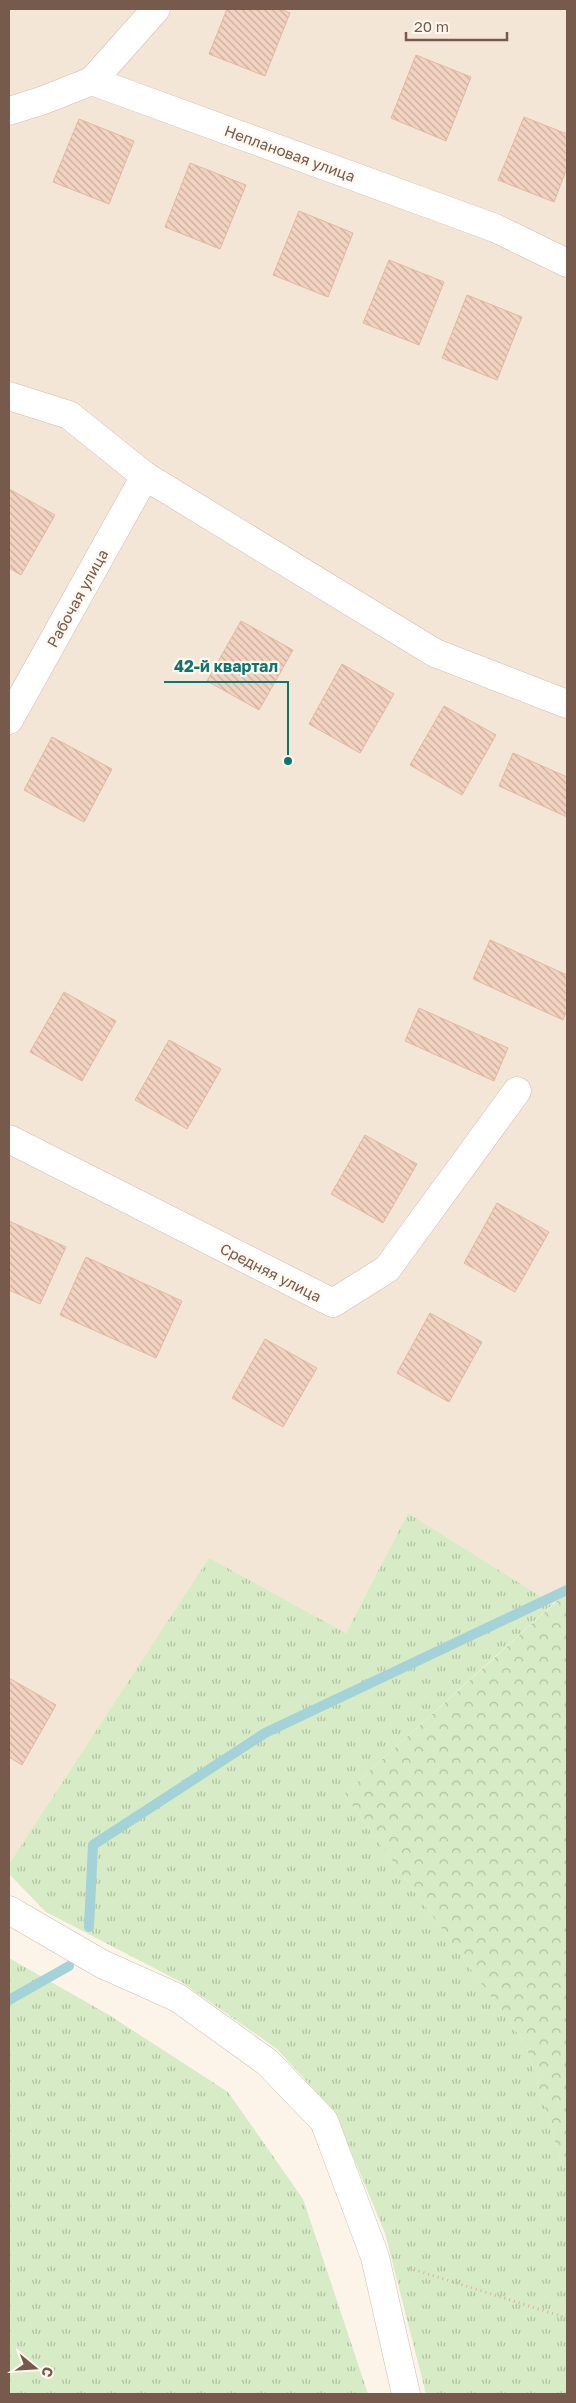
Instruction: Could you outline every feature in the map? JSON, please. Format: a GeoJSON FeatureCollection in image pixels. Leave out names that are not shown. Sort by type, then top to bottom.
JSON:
{"type":"FeatureCollection","features":[{"type":"Feature","properties":{"kind":"street"},"geometry":{"type":"LineString","coordinates":[[9,111],[92,81],[156,9]]}},
{"type":"Feature","properties":{"kind":"street","name":"Неплановая улица"},"geometry":{"type":"LineString","coordinates":[[92,81],[495,228],[567,263]]}},
{"type":"Feature","properties":{"kind":"street"},"geometry":{"type":"LineString","coordinates":[[9,396],[69,415],[145,476],[434,653],[567,704]]}},
{"type":"Feature","properties":{"kind":"street","name":"Рабочая улица"},"geometry":{"type":"LineString","coordinates":[[9,720],[145,476]]}},
{"type":"Feature","properties":{"kind":"street","name":"Средняя улица"},"geometry":{"type":"LineString","coordinates":[[9,1139],[332,1303],[387,1269],[517,1091]]}},
{"type":"Feature","properties":{"kind":"street"},"geometry":{"type":"LineString","coordinates":[[9,1910],[102,1964],[178,1998],[267,2062],[324,2121],[375,2257],[406,2394]]}},
{"type":"Feature","properties":{"kind":"path"},"geometry":{"type":"LineString","coordinates":[[375,2257],[567,2318]]}},
{"type":"Feature","properties":{"kind":"shaded area"},"geometry":{"type":"Polygon","coordinates":[[[9,9],[567,9],[567,1592],[553,1604],[408,1513],[346,1633],[209,1559],[9,1864],[9,9]]]}},
{"type":"Feature","properties":{"kind":"green space"},"geometry":{"type":"Polygon","coordinates":[[[408,1513],[553,1604],[344,1794],[526,2045],[563,2168],[567,2168],[567,2394],[426,2394],[385,2233],[334,2111],[277,2049],[183,1983],[46,1912],[9,1874],[9,1864],[209,1558],[346,1633],[408,1513]]]}},
{"type":"Feature","properties":{"kind":"green space"},"geometry":{"type":"Polygon","coordinates":[[[567,1592],[567,2168],[563,2168],[526,2045],[344,1794],[567,1592]]]}},
{"type":"Feature","properties":{"kind":"green space"},"geometry":{"type":"Polygon","coordinates":[[[9,1958],[109,2015],[228,2092],[303,2199],[368,2394],[9,2394],[9,1958]]]}},
{"type":"Feature","properties":{"kind":"building"},"geometry":{"type":"Polygon","coordinates":[[[227,9],[280,9],[290,13],[265,76],[209,54],[227,9]]]}},
{"type":"Feature","properties":{"kind":"building"},"geometry":{"type":"Polygon","coordinates":[[[416,55],[471,77],[446,141],[391,118],[416,55]]]}},
{"type":"Feature","properties":{"kind":"building"},"geometry":{"type":"Polygon","coordinates":[[[524,117],[567,134],[567,168],[554,202],[498,180],[524,117]]]}},
{"type":"Feature","properties":{"kind":"building"},"geometry":{"type":"Polygon","coordinates":[[[79,119],[134,141],[109,204],[53,182],[79,119]]]}},
{"type":"Feature","properties":{"kind":"building"},"geometry":{"type":"Polygon","coordinates":[[[190,163],[246,185],[220,249],[165,227],[190,163]]]}},
{"type":"Feature","properties":{"kind":"building"},"geometry":{"type":"Polygon","coordinates":[[[299,211],[353,233],[328,297],[273,275],[299,211]]]}},
{"type":"Feature","properties":{"kind":"building"},"geometry":{"type":"Polygon","coordinates":[[[389,260],[444,282],[419,345],[363,323],[389,260]]]}},
{"type":"Feature","properties":{"kind":"building"},"geometry":{"type":"Polygon","coordinates":[[[467,295],[522,317],[497,380],[442,358],[467,295]]]}},
{"type":"Feature","properties":{"kind":"building"},"geometry":{"type":"Polygon","coordinates":[[[9,489],[55,515],[21,575],[9,568],[9,489]]]}},
{"type":"Feature","properties":{"kind":"building"},"geometry":{"type":"Polygon","coordinates":[[[241,621],[293,650],[259,710],[207,681],[241,621]]]}},
{"type":"Feature","properties":{"kind":"building"},"geometry":{"type":"Polygon","coordinates":[[[342,664],[394,694],[360,753],[309,724],[342,664]]]}},
{"type":"Feature","properties":{"kind":"building"},"geometry":{"type":"Polygon","coordinates":[[[444,706],[496,735],[462,795],[410,765],[444,706]]]}},
{"type":"Feature","properties":{"kind":"building"},"geometry":{"type":"Polygon","coordinates":[[[52,737],[112,769],[84,822],[24,790],[52,737]]]}},
{"type":"Feature","properties":{"kind":"building"},"geometry":{"type":"Polygon","coordinates":[[[513,753],[567,777],[567,817],[499,786],[513,753]]]}},
{"type":"Feature","properties":{"kind":"building"},"geometry":{"type":"Polygon","coordinates":[[[490,940],[567,975],[567,1010],[563,1020],[473,979],[490,940]]]}},
{"type":"Feature","properties":{"kind":"building"},"geometry":{"type":"Polygon","coordinates":[[[64,992],[116,1021],[82,1081],[30,1052],[64,992]]]}},
{"type":"Feature","properties":{"kind":"building"},"geometry":{"type":"Polygon","coordinates":[[[419,1008],[508,1048],[494,1081],[405,1041],[419,1008]]]}},
{"type":"Feature","properties":{"kind":"building"},"geometry":{"type":"Polygon","coordinates":[[[169,1040],[221,1069],[187,1129],[135,1100],[169,1040]]]}},
{"type":"Feature","properties":{"kind":"building"},"geometry":{"type":"Polygon","coordinates":[[[365,1135],[417,1164],[383,1223],[331,1194],[365,1135]]]}},
{"type":"Feature","properties":{"kind":"building"},"geometry":{"type":"Polygon","coordinates":[[[497,1203],[549,1232],[515,1292],[464,1263],[497,1203]]]}},
{"type":"Feature","properties":{"kind":"building"},"geometry":{"type":"Polygon","coordinates":[[[9,1221],[66,1247],[40,1304],[9,1290],[9,1221]]]}},
{"type":"Feature","properties":{"kind":"building"},"geometry":{"type":"Polygon","coordinates":[[[86,1257],[182,1301],[156,1358],[60,1315],[86,1257]]]}},
{"type":"Feature","properties":{"kind":"building"},"geometry":{"type":"Polygon","coordinates":[[[430,1313],[482,1342],[449,1402],[397,1373],[430,1313]]]}},
{"type":"Feature","properties":{"kind":"building"},"geometry":{"type":"Polygon","coordinates":[[[265,1339],[317,1368],[283,1427],[232,1398],[265,1339]]]}},
{"type":"Feature","properties":{"kind":"building"},"geometry":{"type":"Polygon","coordinates":[[[9,1678],[56,1705],[22,1765],[9,1757],[9,1678]]]}},
{"type":"Feature","properties":{"kind":"waterway"},"geometry":{"type":"LineString","coordinates":[[89,1927],[93,1845],[265,1733],[567,1590]]}},
{"type":"Feature","properties":{"kind":"waterway"},"geometry":{"type":"LineString","coordinates":[[9,2000],[69,1966]]}},
{"type":"Feature","properties":{"kind":"place","name":"42-й квартал"},"geometry":{"type":"Point","coordinates":[288,761]}}]}
